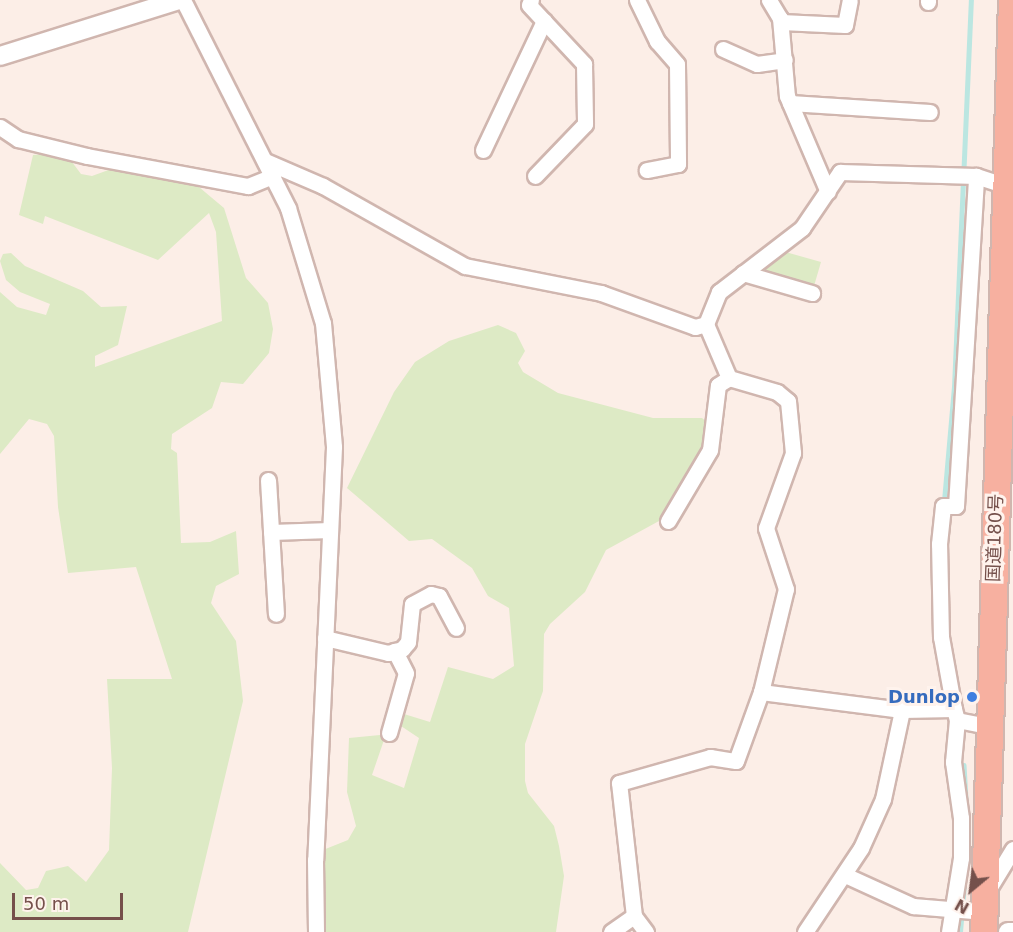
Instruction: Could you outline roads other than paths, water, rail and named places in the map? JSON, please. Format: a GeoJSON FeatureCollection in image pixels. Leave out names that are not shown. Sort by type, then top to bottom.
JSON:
{"type":"FeatureCollection","features":[{"type":"Feature","properties":{"kind":"highway","name":"国道180号"},"geometry":{"type":"LineString","coordinates":[[972,911],[989,726],[1010,186],[1012,0]]}},
{"type":"Feature","properties":{"kind":"street"},"geometry":{"type":"LineString","coordinates":[[0,56],[178,0]]}},
{"type":"Feature","properties":{"kind":"street"},"geometry":{"type":"LineString","coordinates":[[183,0],[273,176],[298,235],[323,323],[334,447],[315,860],[316,932]]}},
{"type":"Feature","properties":{"kind":"street"},"geometry":{"type":"LineString","coordinates":[[531,0],[529,5],[584,64],[585,124],[535,176]]}},
{"type":"Feature","properties":{"kind":"street"},"geometry":{"type":"LineString","coordinates":[[637,0],[657,41],[677,64],[678,164],[647,170]]}},
{"type":"Feature","properties":{"kind":"street"},"geometry":{"type":"LineString","coordinates":[[769,0],[780,22],[790,103],[828,192]]}},
{"type":"Feature","properties":{"kind":"street"},"geometry":{"type":"LineString","coordinates":[[780,22],[845,25],[850,0]]}},
{"type":"Feature","properties":{"kind":"street"},"geometry":{"type":"LineString","coordinates":[[483,150],[544,21]]}},
{"type":"Feature","properties":{"kind":"street"},"geometry":{"type":"LineString","coordinates":[[723,49],[757,64],[785,60]]}},
{"type":"Feature","properties":{"kind":"street"},"geometry":{"type":"LineString","coordinates":[[790,103],[930,112]]}},
{"type":"Feature","properties":{"kind":"street"},"geometry":{"type":"LineString","coordinates":[[0,127],[18,139]]}},
{"type":"Feature","properties":{"kind":"street"},"geometry":{"type":"LineString","coordinates":[[0,140],[18,139],[248,186],[273,176]]}},
{"type":"Feature","properties":{"kind":"street"},"geometry":{"type":"LineString","coordinates":[[265,161],[323,186],[465,266],[601,293],[662,312],[695,327],[706,324]]}},
{"type":"Feature","properties":{"kind":"street"},"geometry":{"type":"LineString","coordinates":[[646,932],[634,916],[619,783],[710,757],[736,760],[761,692],[786,589],[766,528],[791,460],[793,426],[784,397],[729,378],[706,324],[719,292],[802,228],[840,172],[958,174],[976,176],[1010,186]]}},
{"type":"Feature","properties":{"kind":"street"},"geometry":{"type":"LineString","coordinates":[[972,911],[961,858],[962,818],[953,762],[955,715],[941,638],[939,544],[943,506],[956,506],[976,176]]}},
{"type":"Feature","properties":{"kind":"street"},"geometry":{"type":"LineString","coordinates":[[743,273],[812,293]]}},
{"type":"Feature","properties":{"kind":"street"},"geometry":{"type":"LineString","coordinates":[[668,521],[710,450],[718,385],[729,378]]}},
{"type":"Feature","properties":{"kind":"street"},"geometry":{"type":"LineString","coordinates":[[268,480],[276,614]]}},
{"type":"Feature","properties":{"kind":"street"},"geometry":{"type":"LineString","coordinates":[[271,532],[330,530]]}},
{"type":"Feature","properties":{"kind":"street"},"geometry":{"type":"LineString","coordinates":[[325,638],[388,653],[395,651],[408,642],[412,604],[420,597],[439,596],[456,628]]}},
{"type":"Feature","properties":{"kind":"street"},"geometry":{"type":"LineString","coordinates":[[389,734],[406,673],[395,651]]}},
{"type":"Feature","properties":{"kind":"street"},"geometry":{"type":"LineString","coordinates":[[761,692],[955,715],[989,726]]}},
{"type":"Feature","properties":{"kind":"street"},"geometry":{"type":"LineString","coordinates":[[805,932],[845,874],[883,799],[902,710]]}},
{"type":"Feature","properties":{"kind":"street"},"geometry":{"type":"LineString","coordinates":[[949,932],[972,911],[1013,849]]}},
{"type":"Feature","properties":{"kind":"street"},"geometry":{"type":"LineString","coordinates":[[845,874],[913,906],[972,911]]}},
{"type":"Feature","properties":{"kind":"street"},"geometry":{"type":"LineString","coordinates":[[611,932],[634,916]]}},
{"type":"Feature","properties":{"kind":"street"},"geometry":{"type":"LineString","coordinates":[[1008,932],[1013,932]]}},
{"type":"Feature","properties":{"kind":"waterway"},"geometry":{"type":"LineString","coordinates":[[944,501],[954,387],[971,0]]}},
{"type":"Feature","properties":{"kind":"waterway"},"geometry":{"type":"LineString","coordinates":[[964,765],[968,834]]}},
{"type":"Feature","properties":{"kind":"waterway"},"geometry":{"type":"LineString","coordinates":[[960,932],[964,884]]}},
{"type":"Feature","properties":{"kind":"place","name":"Dunlop"},"geometry":{"type":"Point","coordinates":[972,697]}}]}
